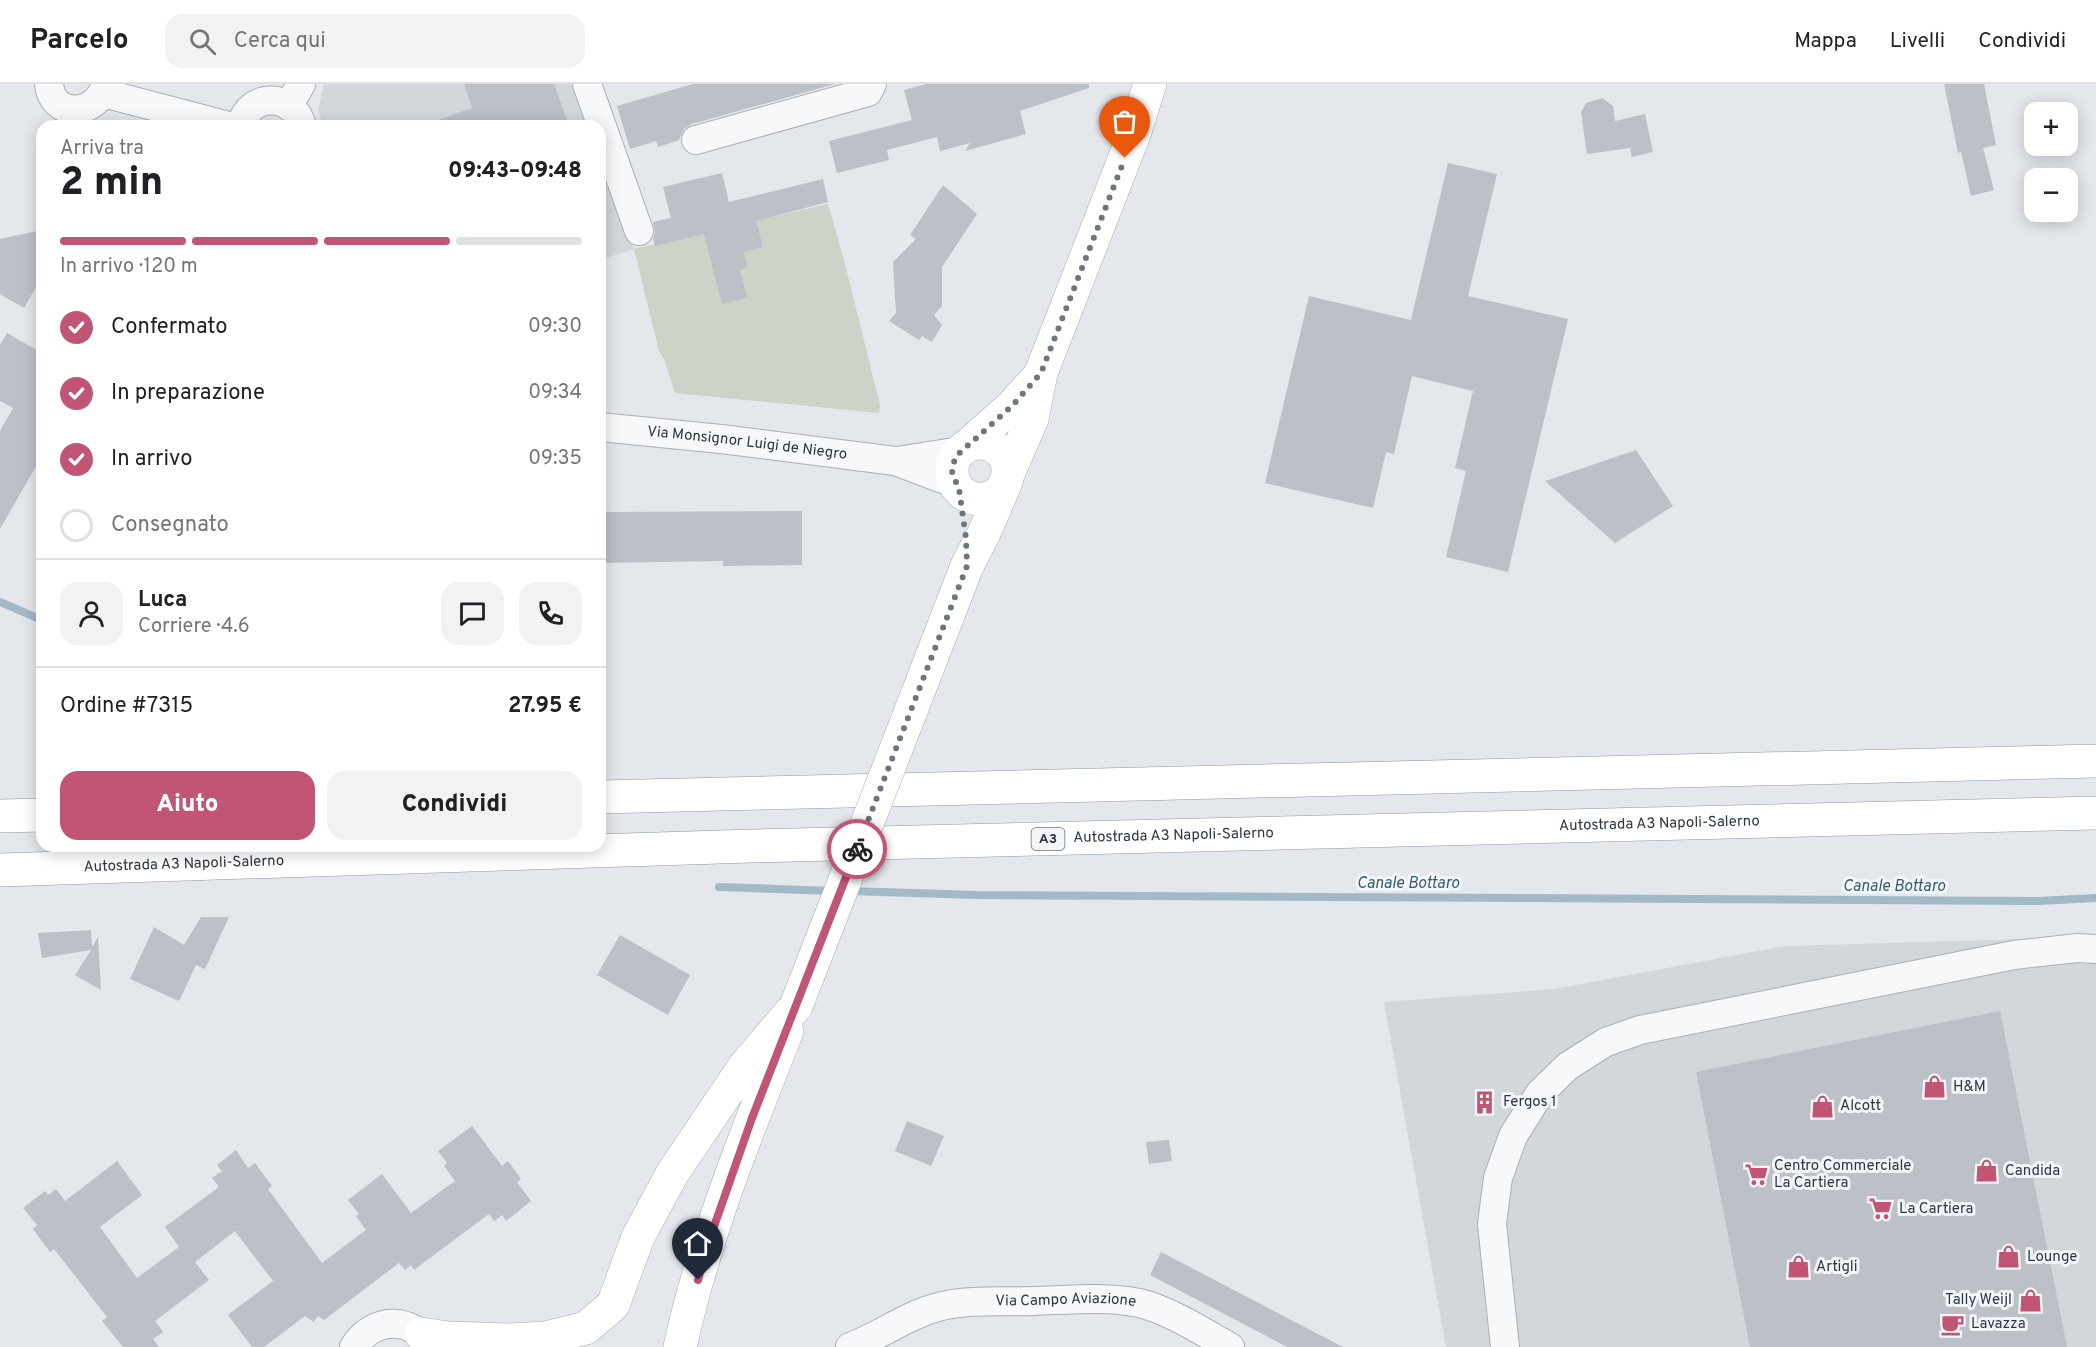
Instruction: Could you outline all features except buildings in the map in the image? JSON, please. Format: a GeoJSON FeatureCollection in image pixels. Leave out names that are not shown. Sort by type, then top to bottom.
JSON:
{"type":"FeatureCollection","features":[{"type":"Feature","properties":{"kind":"main road"},"geometry":{"type":"LineString","coordinates":[[681,1345],[710,1238],[752,1118],[967,566],[984,533],[1032,419],[1041,373],[1133,136],[1150,84]]}},
{"type":"Feature","properties":{"kind":"main road"},"geometry":{"type":"LineString","coordinates":[[967,566],[966,538],[957,487],[952,473],[955,457],[1012,406],[1041,373]]}},
{"type":"Feature","properties":{"kind":"main road"},"geometry":{"type":"LineString","coordinates":[[957,487],[966,495],[984,498],[1000,490],[1007,478],[1005,457],[992,445],[975,443],[964,448]]}},
{"type":"Feature","properties":{"kind":"main road"},"geometry":{"type":"LineString","coordinates":[[606,797],[2096,761]]}},
{"type":"Feature","properties":{"kind":"main road","name":"Autostrada A3 Napoli-Salerno"},"geometry":{"type":"LineString","coordinates":[[606,851],[2096,813]]}},
{"type":"Feature","properties":{"kind":"main road"},"geometry":{"type":"LineString","coordinates":[[0,816],[36,815]]}},
{"type":"Feature","properties":{"kind":"main road","name":"Autostrada A3 Napoli-Salerno"},"geometry":{"type":"LineString","coordinates":[[0,870],[564,852]]}},
{"type":"Feature","properties":{"kind":"main road"},"geometry":{"type":"LineString","coordinates":[[426,1341],[448,1338],[508,1340],[546,1338],[586,1328],[613,1305],[638,1236],[672,1174],[744,1067],[796,1006]]}},
{"type":"Feature","properties":{"kind":"street"},"geometry":{"type":"LineString","coordinates":[[49,84],[54,98],[70,109],[80,110],[90,107],[98,101],[104,88],[209,120]]}},
{"type":"Feature","properties":{"kind":"street"},"geometry":{"type":"LineString","coordinates":[[587,84],[600,120]]}},
{"type":"Feature","properties":{"kind":"street"},"geometry":{"type":"LineString","coordinates":[[696,140],[868,92],[872,84]]}},
{"type":"Feature","properties":{"kind":"street"},"geometry":{"type":"LineString","coordinates":[[244,120],[247,112],[262,101],[280,101],[297,105]]}},
{"type":"Feature","properties":{"kind":"street"},"geometry":{"type":"LineString","coordinates":[[606,138],[639,231]]}},
{"type":"Feature","properties":{"kind":"street","name":"Via Monsignor Luigi de Niegro"},"geometry":{"type":"LineString","coordinates":[[606,428],[721,439],[895,461]]}},
{"type":"Feature","properties":{"kind":"street"},"geometry":{"type":"LineString","coordinates":[[895,461],[964,448]]}},
{"type":"Feature","properties":{"kind":"street"},"geometry":{"type":"LineString","coordinates":[[895,461],[957,487]]}},
{"type":"Feature","properties":{"kind":"street"},"geometry":{"type":"LineString","coordinates":[[1505,1347],[1492,1224],[1498,1178],[1518,1127],[1540,1092],[1568,1066],[1606,1042],[1640,1030],[2014,955],[2077,948],[2096,949]]}},
{"type":"Feature","properties":{"kind":"street","name":"Via Campo Aviazione"},"geometry":{"type":"LineString","coordinates":[[850,1347],[872,1339],[892,1337],[916,1315],[938,1307],[964,1303],[1107,1299],[1141,1303],[1179,1319],[1230,1347]]}},
{"type":"Feature","properties":{"kind":"street"},"geometry":{"type":"LineString","coordinates":[[352,1344],[375,1327],[394,1323],[413,1328],[426,1341]]}},
{"type":"Feature","properties":{"kind":"shaded area"},"geometry":{"type":"Polygon","coordinates":[[[324,84],[574,84],[588,120],[321,120],[318,110],[324,84]]]}},
{"type":"Feature","properties":{"kind":"shaded area"},"geometry":{"type":"Polygon","coordinates":[[[606,172],[634,249],[606,258],[606,172]]]}},
{"type":"Feature","properties":{"kind":"shaded area","name":"Centro Commerciale La Cartiera"},"geometry":{"type":"Polygon","coordinates":[[[2096,937],[2096,1347],[1446,1347],[1384,1002],[1554,989],[1786,946],[2096,937]]]}},
{"type":"Feature","properties":{"kind":"green space"},"geometry":{"type":"Polygon","coordinates":[[[828,204],[880,405],[879,413],[675,393],[664,359],[659,351],[634,249],[828,204]]]}},
{"type":"Feature","properties":{"kind":"waterway","name":"Canale Bottaro"},"geometry":{"type":"LineString","coordinates":[[0,602],[36,617]]}},
{"type":"Feature","properties":{"kind":"waterway","name":"Canale Bottaro"},"geometry":{"type":"LineString","coordinates":[[719,887],[832,891]]}},
{"type":"Feature","properties":{"kind":"waterway","name":"Canale Bottaro"},"geometry":{"type":"LineString","coordinates":[[850,891],[976,895],[2039,901],[2096,898]]}},
{"type":"Feature","properties":{"kind":"way so far"},"geometry":{"type":"LineString","coordinates":[[857,849],[967,566],[966,538],[959,489],[952,473],[955,457],[1012,406],[1041,373],[1125,158]]}},
{"type":"Feature","properties":{"kind":"place","name":"H&M"},"geometry":{"type":"Point","coordinates":[1935,1087]}},
{"type":"Feature","properties":{"kind":"place","name":"Fergos 1"},"geometry":{"type":"Point","coordinates":[1485,1102]}},
{"type":"Feature","properties":{"kind":"place","name":"Alcott"},"geometry":{"type":"Point","coordinates":[1822,1106]}},
{"type":"Feature","properties":{"kind":"place","name":"Candida"},"geometry":{"type":"Point","coordinates":[1987,1171]}},
{"type":"Feature","properties":{"kind":"place","name":"Centro Commerciale La Cartiera"},"geometry":{"type":"Point","coordinates":[1756,1175]}},
{"type":"Feature","properties":{"kind":"place","name":"La Cartiera"},"geometry":{"type":"Point","coordinates":[1881,1209]}},
{"type":"Feature","properties":{"kind":"place","name":"Lounge"},"geometry":{"type":"Point","coordinates":[2009,1257]}},
{"type":"Feature","properties":{"kind":"place","name":"Artigli"},"geometry":{"type":"Point","coordinates":[1798,1267]}},
{"type":"Feature","properties":{"kind":"place","name":"Tally Weijl"},"geometry":{"type":"Point","coordinates":[2030,1300]}},
{"type":"Feature","properties":{"kind":"place","name":"Lavazza"},"geometry":{"type":"Point","coordinates":[1953,1324]}},
{"type":"Feature","properties":{"kind":"route"},"geometry":{"type":"LineString","coordinates":[[698,1280],[710,1238],[752,1118],[857,849]]}}]}
